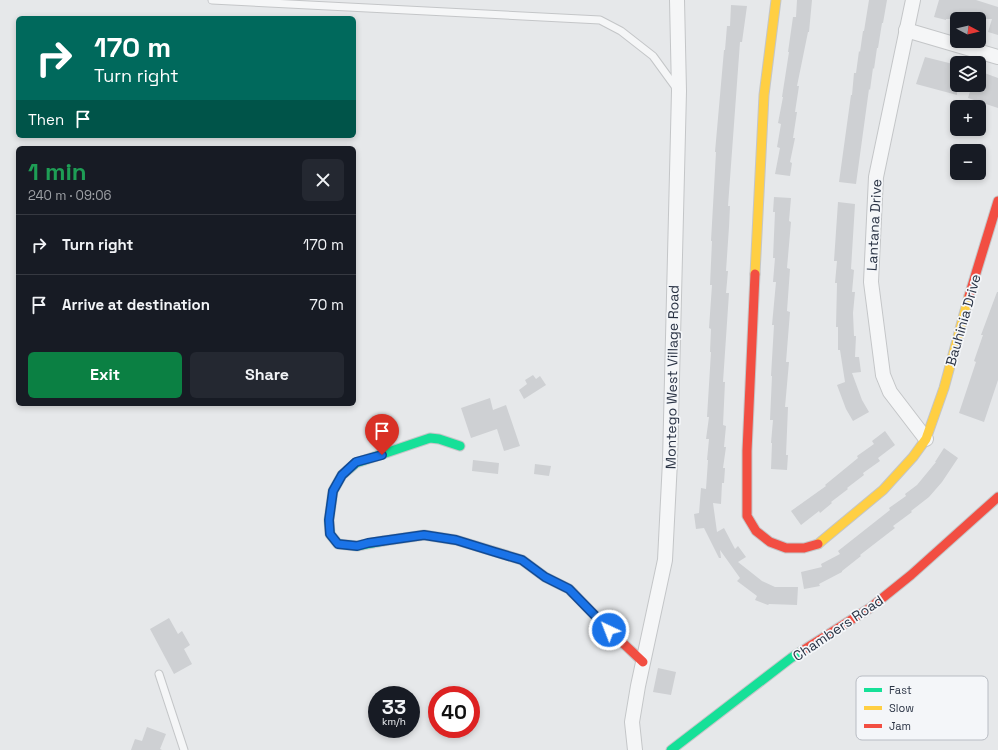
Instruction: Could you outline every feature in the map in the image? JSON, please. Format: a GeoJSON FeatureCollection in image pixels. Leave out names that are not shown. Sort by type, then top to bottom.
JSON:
{"type":"FeatureCollection","features":[{"type":"Feature","properties":{"kind":"street","name":"Montego West Village Road"},"geometry":{"type":"LineString","coordinates":[[635,750],[632,722],[665,560],[670,461],[678,91],[677,0]]}},
{"type":"Feature","properties":{"kind":"street","name":"Bauhinia Drive"},"geometry":{"type":"LineString","coordinates":[[776,0],[764,95],[747,443],[747,516],[756,531],[770,542],[786,548],[804,548],[820,543],[883,490],[913,457],[926,439],[944,388],[968,300],[998,201]]}},
{"type":"Feature","properties":{"kind":"street","name":"Lantana Drive"},"geometry":{"type":"LineString","coordinates":[[913,0],[876,177],[871,282],[883,375],[890,392],[926,439]]}},
{"type":"Feature","properties":{"kind":"street"},"geometry":{"type":"LineString","coordinates":[[906,30],[998,57]]}},
{"type":"Feature","properties":{"kind":"street"},"geometry":{"type":"LineString","coordinates":[[460,446],[439,439],[430,438],[382,455],[356,462],[342,475],[333,491],[329,520],[330,534],[338,544],[357,546],[424,535],[456,540],[522,560],[545,577],[569,589],[643,662]]}},
{"type":"Feature","properties":{"kind":"street","name":"Chambers Road"},"geometry":{"type":"LineString","coordinates":[[671,750],[791,658],[870,608],[911,575],[998,497]]}},
{"type":"Feature","properties":{"kind":"lane"},"geometry":{"type":"LineString","coordinates":[[212,0],[600,20],[621,31],[653,56],[678,91]]}},
{"type":"Feature","properties":{"kind":"lane"},"geometry":{"type":"LineString","coordinates":[[159,674],[184,750]]}},
{"type":"Feature","properties":{"kind":"building"},"geometry":{"type":"Polygon","coordinates":[[[797,0],[812,0],[809,32],[797,86],[799,86],[793,138],[795,138],[790,162],[792,163],[790,176],[775,174],[780,148],[777,147],[781,124],[778,123],[783,97],[793,17],[796,17],[797,0]]]}},
{"type":"Feature","properties":{"kind":"building"},"geometry":{"type":"Polygon","coordinates":[[[869,0],[887,0],[870,90],[869,89],[856,184],[839,182],[854,73],[856,73],[869,0]]]}},
{"type":"Feature","properties":{"kind":"building"},"geometry":{"type":"Polygon","coordinates":[[[939,0],[976,0],[998,7],[998,35],[988,32],[992,19],[986,19],[986,12],[950,12],[950,19],[946,20],[934,17],[939,0]]]}},
{"type":"Feature","properties":{"kind":"building"},"geometry":{"type":"Polygon","coordinates":[[[731,5],[747,6],[742,42],[740,42],[728,206],[730,206],[726,293],[729,293],[723,382],[725,382],[723,425],[726,426],[724,447],[726,447],[723,468],[725,468],[724,483],[722,483],[721,504],[713,503],[717,532],[724,528],[735,549],[738,546],[746,557],[738,562],[762,581],[775,587],[798,587],[797,605],[768,605],[755,600],[757,596],[737,581],[740,578],[720,550],[721,558],[719,558],[704,528],[696,529],[694,514],[699,513],[701,488],[706,489],[709,439],[706,439],[709,417],[707,417],[711,329],[709,328],[712,285],[710,285],[715,152],[724,50],[727,26],[730,26],[731,5]]]}},
{"type":"Feature","properties":{"kind":"building"},"geometry":{"type":"Polygon","coordinates":[[[925,57],[950,63],[950,92],[957,92],[957,95],[916,84],[925,57]]]}},
{"type":"Feature","properties":{"kind":"building"},"geometry":{"type":"Polygon","coordinates":[[[986,74],[998,78],[998,108],[986,104],[986,100],[974,100],[968,98],[970,92],[986,92],[986,74]]]}},
{"type":"Feature","properties":{"kind":"building"},"geometry":{"type":"Polygon","coordinates":[[[774,197],[791,198],[789,221],[791,222],[787,268],[790,269],[787,311],[790,312],[786,362],[789,362],[785,407],[788,407],[786,455],[788,455],[787,470],[771,469],[773,420],[770,420],[774,325],[772,325],[776,282],[773,282],[775,258],[773,258],[775,212],[773,212],[774,197]]]}},
{"type":"Feature","properties":{"kind":"building"},"geometry":{"type":"Polygon","coordinates":[[[838,202],[855,204],[851,269],[854,270],[852,292],[855,292],[853,313],[854,336],[856,336],[855,357],[859,357],[861,372],[852,373],[862,400],[869,412],[853,421],[846,409],[837,385],[845,382],[840,350],[838,350],[838,327],[836,327],[837,283],[835,283],[837,261],[834,261],[838,202]]]}},
{"type":"Feature","properties":{"kind":"building"},"geometry":{"type":"Polygon","coordinates":[[[997,292],[998,380],[984,422],[959,413],[976,362],[974,361],[983,335],[981,335],[997,292]]]}},
{"type":"Feature","properties":{"kind":"building"},"geometry":{"type":"Polygon","coordinates":[[[533,375],[536,379],[540,376],[546,385],[524,399],[519,390],[527,384],[525,380],[533,375]]]}},
{"type":"Feature","properties":{"kind":"building"},"geometry":{"type":"Polygon","coordinates":[[[490,398],[493,410],[506,405],[520,446],[504,451],[497,429],[471,438],[461,408],[490,398]]]}},
{"type":"Feature","properties":{"kind":"building"},"geometry":{"type":"Polygon","coordinates":[[[885,431],[895,445],[878,458],[880,461],[863,473],[864,475],[831,502],[832,503],[820,513],[819,511],[801,525],[791,511],[826,486],[825,485],[858,458],[857,456],[874,444],[872,441],[885,431]]]}},
{"type":"Feature","properties":{"kind":"building"},"geometry":{"type":"Polygon","coordinates":[[[944,448],[958,458],[942,482],[929,497],[893,526],[895,528],[860,555],[861,556],[842,572],[819,584],[820,586],[804,589],[801,572],[822,567],[821,564],[840,554],[838,551],[890,510],[889,508],[906,496],[905,494],[917,485],[936,462],[944,448]]]}},
{"type":"Feature","properties":{"kind":"building"},"geometry":{"type":"Polygon","coordinates":[[[473,460],[499,463],[498,474],[472,471],[473,460]]]}},
{"type":"Feature","properties":{"kind":"building"},"geometry":{"type":"Polygon","coordinates":[[[535,464],[551,466],[549,476],[534,474],[535,464]]]}},
{"type":"Feature","properties":{"kind":"building"},"geometry":{"type":"Polygon","coordinates":[[[169,618],[178,634],[182,631],[190,645],[184,649],[192,664],[174,674],[150,629],[169,618]]]}},
{"type":"Feature","properties":{"kind":"building"},"geometry":{"type":"Polygon","coordinates":[[[658,668],[676,672],[671,695],[653,692],[658,668]]]}},
{"type":"Feature","properties":{"kind":"building"},"geometry":{"type":"Polygon","coordinates":[[[147,727],[166,734],[160,749],[162,750],[131,750],[135,739],[142,741],[147,727]]]}},
{"type":"Feature","properties":{"kind":"traffic: fast"},"geometry":{"type":"LineString","coordinates":[[383,541],[357,546],[338,544],[330,534],[329,520],[333,491],[342,475],[356,463],[430,438],[439,439],[460,446]]}},
{"type":"Feature","properties":{"kind":"traffic: fast"},"geometry":{"type":"LineString","coordinates":[[671,750],[802,651]]}},
{"type":"Feature","properties":{"kind":"traffic: slow"},"geometry":{"type":"LineString","coordinates":[[755,274],[764,95],[776,0]]}},
{"type":"Feature","properties":{"kind":"traffic: slow"},"geometry":{"type":"LineString","coordinates":[[818,544],[883,490],[913,457],[926,439],[944,388],[969,296]]}},
{"type":"Feature","properties":{"kind":"traffic: slow"},"geometry":{"type":"LineString","coordinates":[[383,541],[424,535],[456,540],[522,560],[545,577],[569,589],[573,593]]}},
{"type":"Feature","properties":{"kind":"traffic: jam"},"geometry":{"type":"LineString","coordinates":[[969,296],[998,201]]}},
{"type":"Feature","properties":{"kind":"traffic: jam"},"geometry":{"type":"LineString","coordinates":[[755,274],[747,451],[747,516],[756,531],[770,542],[786,548],[804,548],[818,544]]}},
{"type":"Feature","properties":{"kind":"traffic: jam"},"geometry":{"type":"LineString","coordinates":[[802,651],[870,608],[911,575],[998,497]]}},
{"type":"Feature","properties":{"kind":"traffic: jam"},"geometry":{"type":"LineString","coordinates":[[573,593],[643,662]]}},
{"type":"Feature","properties":{"kind":"route"},"geometry":{"type":"LineString","coordinates":[[382,455],[356,462],[342,475],[333,491],[329,520],[330,534],[338,544],[357,546],[424,535],[456,540],[522,560],[545,577],[569,589],[609,630]]}}]}
